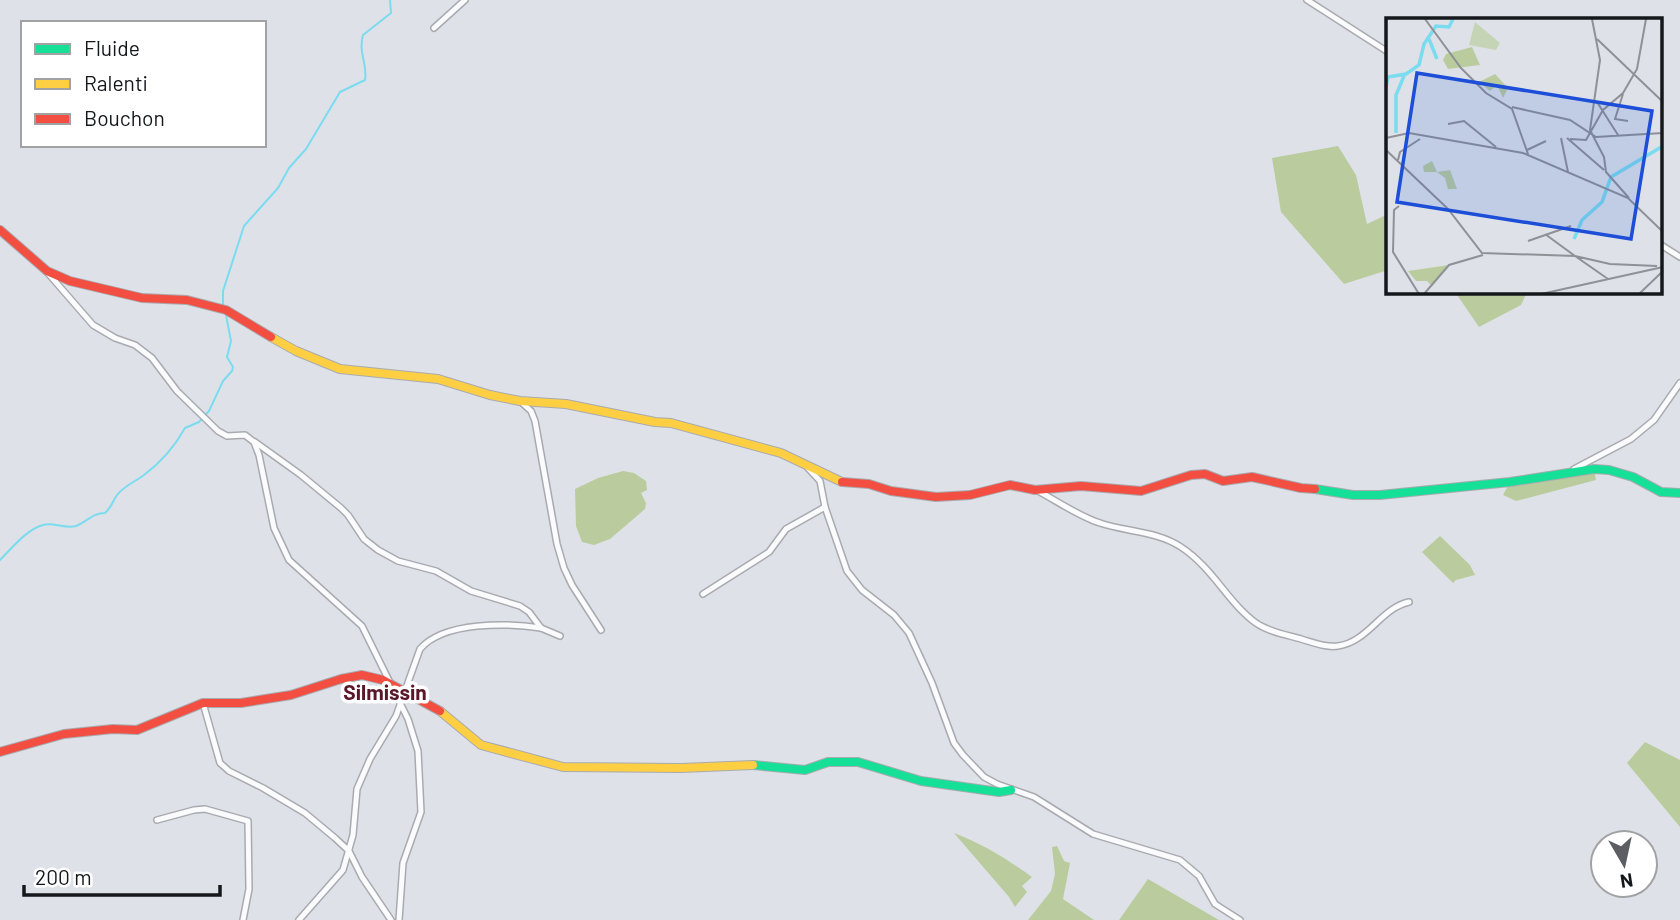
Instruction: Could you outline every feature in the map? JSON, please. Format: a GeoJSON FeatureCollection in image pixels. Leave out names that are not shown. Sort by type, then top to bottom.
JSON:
{"type":"FeatureCollection","features":[{"type":"Feature","properties":{"kind":"street"},"geometry":{"type":"LineString","coordinates":[[434,28],[466,0]]}},
{"type":"Feature","properties":{"kind":"street"},"geometry":{"type":"LineString","coordinates":[[1307,0],[1386,51]]}},
{"type":"Feature","properties":{"kind":"street"},"geometry":{"type":"LineString","coordinates":[[0,230],[47,271],[93,325],[135,345],[152,358],[177,391],[218,431],[227,436],[245,435],[301,475],[348,515],[364,539],[397,561],[436,571],[471,591],[520,606],[529,612],[541,628]]}},
{"type":"Feature","properties":{"kind":"street"},"geometry":{"type":"LineString","coordinates":[[1662,246],[1680,257]]}},
{"type":"Feature","properties":{"kind":"street"},"geometry":{"type":"LineString","coordinates":[[47,271],[70,281],[142,298],[187,300],[226,310],[296,351],[340,369],[438,379],[520,401],[566,404],[671,423],[781,453],[844,483],[869,484],[891,491],[936,497],[970,495],[1006,485],[1035,490],[1081,486],[1141,491],[1191,475],[1205,474],[1223,481],[1252,477],[1301,488],[1326,489],[1353,495],[1380,495],[1510,482],[1572,471],[1609,470],[1633,477],[1661,492],[1680,493]]}},
{"type":"Feature","properties":{"kind":"street"},"geometry":{"type":"LineString","coordinates":[[1572,471],[1631,439],[1654,420],[1680,383]]}},
{"type":"Feature","properties":{"kind":"street"},"geometry":{"type":"LineString","coordinates":[[520,401],[531,411],[535,421],[557,544],[564,568],[601,630]]}},
{"type":"Feature","properties":{"kind":"street"},"geometry":{"type":"LineString","coordinates":[[254,442],[272,520],[289,560],[362,626],[408,719],[418,751],[421,812],[403,863],[399,920]]}},
{"type":"Feature","properties":{"kind":"street"},"geometry":{"type":"LineString","coordinates":[[804,464],[820,481],[825,507],[847,571],[876,603],[894,615],[908,633],[932,683],[954,743],[984,777],[1034,797],[1093,835],[1115,839],[1180,860],[1199,876],[1216,904],[1240,920]]}},
{"type":"Feature","properties":{"kind":"street"},"geometry":{"type":"LineString","coordinates":[[1035,490],[1094,522],[1141,531],[1174,542],[1205,566],[1258,624],[1302,639],[1339,646],[1364,635],[1383,617],[1409,601]]}},
{"type":"Feature","properties":{"kind":"street"},"geometry":{"type":"LineString","coordinates":[[703,594],[769,552],[786,529],[825,507]]}},
{"type":"Feature","properties":{"kind":"street"},"geometry":{"type":"LineString","coordinates":[[299,920],[338,877],[353,835],[357,789],[400,704],[417,654],[430,640],[454,631],[493,625],[541,628],[560,636]]}},
{"type":"Feature","properties":{"kind":"street"},"geometry":{"type":"LineString","coordinates":[[0,752],[64,734],[113,729],[138,730],[203,703],[241,703],[291,695],[341,678],[362,675],[373,676],[442,712],[481,744],[563,766],[681,768],[745,764],[805,770],[828,762],[858,762],[921,781],[999,792],[1011,790]]}},
{"type":"Feature","properties":{"kind":"street"},"geometry":{"type":"LineString","coordinates":[[203,703],[220,763],[229,771],[305,813],[349,851],[362,877],[391,920]]}},
{"type":"Feature","properties":{"kind":"street"},"geometry":{"type":"LineString","coordinates":[[157,820],[205,809],[247,821],[249,889],[243,920]]}},
{"type":"Feature","properties":{"kind":"green space"},"geometry":{"type":"Polygon","coordinates":[[[1338,146],[1356,175],[1367,224],[1386,215],[1386,271],[1344,284],[1281,212],[1272,158],[1338,146]]]}},
{"type":"Feature","properties":{"kind":"green space"},"geometry":{"type":"Polygon","coordinates":[[[1456,294],[1526,294],[1521,305],[1479,327],[1456,294]]]}},
{"type":"Feature","properties":{"kind":"green space"},"geometry":{"type":"Polygon","coordinates":[[[1594,469],[1596,480],[1516,501],[1503,495],[1510,482],[1594,469]]]}},
{"type":"Feature","properties":{"kind":"green space"},"geometry":{"type":"Polygon","coordinates":[[[623,471],[634,473],[646,481],[647,490],[641,493],[646,503],[645,509],[610,539],[594,545],[582,542],[576,526],[575,489],[598,478],[623,471]]]}},
{"type":"Feature","properties":{"kind":"green space"},"geometry":{"type":"Polygon","coordinates":[[[1440,536],[1470,565],[1475,575],[1453,583],[1422,552],[1440,536]]]}},
{"type":"Feature","properties":{"kind":"green space"},"geometry":{"type":"Polygon","coordinates":[[[1645,742],[1680,760],[1680,827],[1627,763],[1645,742]]]}},
{"type":"Feature","properties":{"kind":"green space"},"geometry":{"type":"Polygon","coordinates":[[[954,833],[994,852],[1032,877],[1022,886],[1027,892],[1015,907],[1009,897],[954,833]]]}},
{"type":"Feature","properties":{"kind":"green space"},"geometry":{"type":"Polygon","coordinates":[[[1057,846],[1064,861],[1070,863],[1063,899],[1094,920],[1028,920],[1051,891],[1055,874],[1052,847],[1057,846]]]}},
{"type":"Feature","properties":{"kind":"green space"},"geometry":{"type":"Polygon","coordinates":[[[1148,879],[1219,920],[1119,920],[1148,879]]]}},
{"type":"Feature","properties":{"kind":"waterway"},"geometry":{"type":"LineString","coordinates":[[223,306],[223,291],[244,226],[278,188],[289,168],[306,149],[340,92],[365,80],[363,35],[391,13],[390,0]]}},
{"type":"Feature","properties":{"kind":"waterway"},"geometry":{"type":"LineString","coordinates":[[0,560],[37,527],[47,524],[76,526],[97,514],[105,513],[120,492],[161,460],[185,428],[199,422],[209,411],[223,381],[232,371],[233,367],[227,357],[231,341],[226,315]]}},
{"type":"Feature","properties":{"kind":"traffic: fast"},"geometry":{"type":"LineString","coordinates":[[1315,489],[1353,495],[1380,495],[1510,482],[1594,469],[1633,477],[1661,492],[1680,493]]}},
{"type":"Feature","properties":{"kind":"traffic: fast"},"geometry":{"type":"LineString","coordinates":[[753,765],[805,770],[828,762],[858,762],[921,781],[999,792],[1011,790]]}},
{"type":"Feature","properties":{"kind":"traffic: slow"},"geometry":{"type":"LineString","coordinates":[[271,337],[296,351],[340,369],[438,379],[520,401],[566,404],[671,423],[781,453],[842,482]]}},
{"type":"Feature","properties":{"kind":"traffic: slow"},"geometry":{"type":"LineString","coordinates":[[440,711],[481,745],[563,767],[681,768],[753,765]]}},
{"type":"Feature","properties":{"kind":"traffic: jam"},"geometry":{"type":"LineString","coordinates":[[0,230],[47,271],[70,281],[142,298],[187,300],[226,310],[271,337]]}},
{"type":"Feature","properties":{"kind":"traffic: jam"},"geometry":{"type":"LineString","coordinates":[[842,482],[869,484],[891,491],[936,497],[970,495],[1010,485],[1035,490],[1081,486],[1141,491],[1191,475],[1205,474],[1223,481],[1252,477],[1315,489]]}},
{"type":"Feature","properties":{"kind":"traffic: jam"},"geometry":{"type":"LineString","coordinates":[[0,752],[64,734],[113,729],[137,730],[203,703],[241,703],[291,695],[362,675],[383,680],[440,711]]}},
{"type":"Feature","properties":{"kind":"district","name":"Silmissin"},"geometry":{"type":"Point","coordinates":[385,693]}}]}
